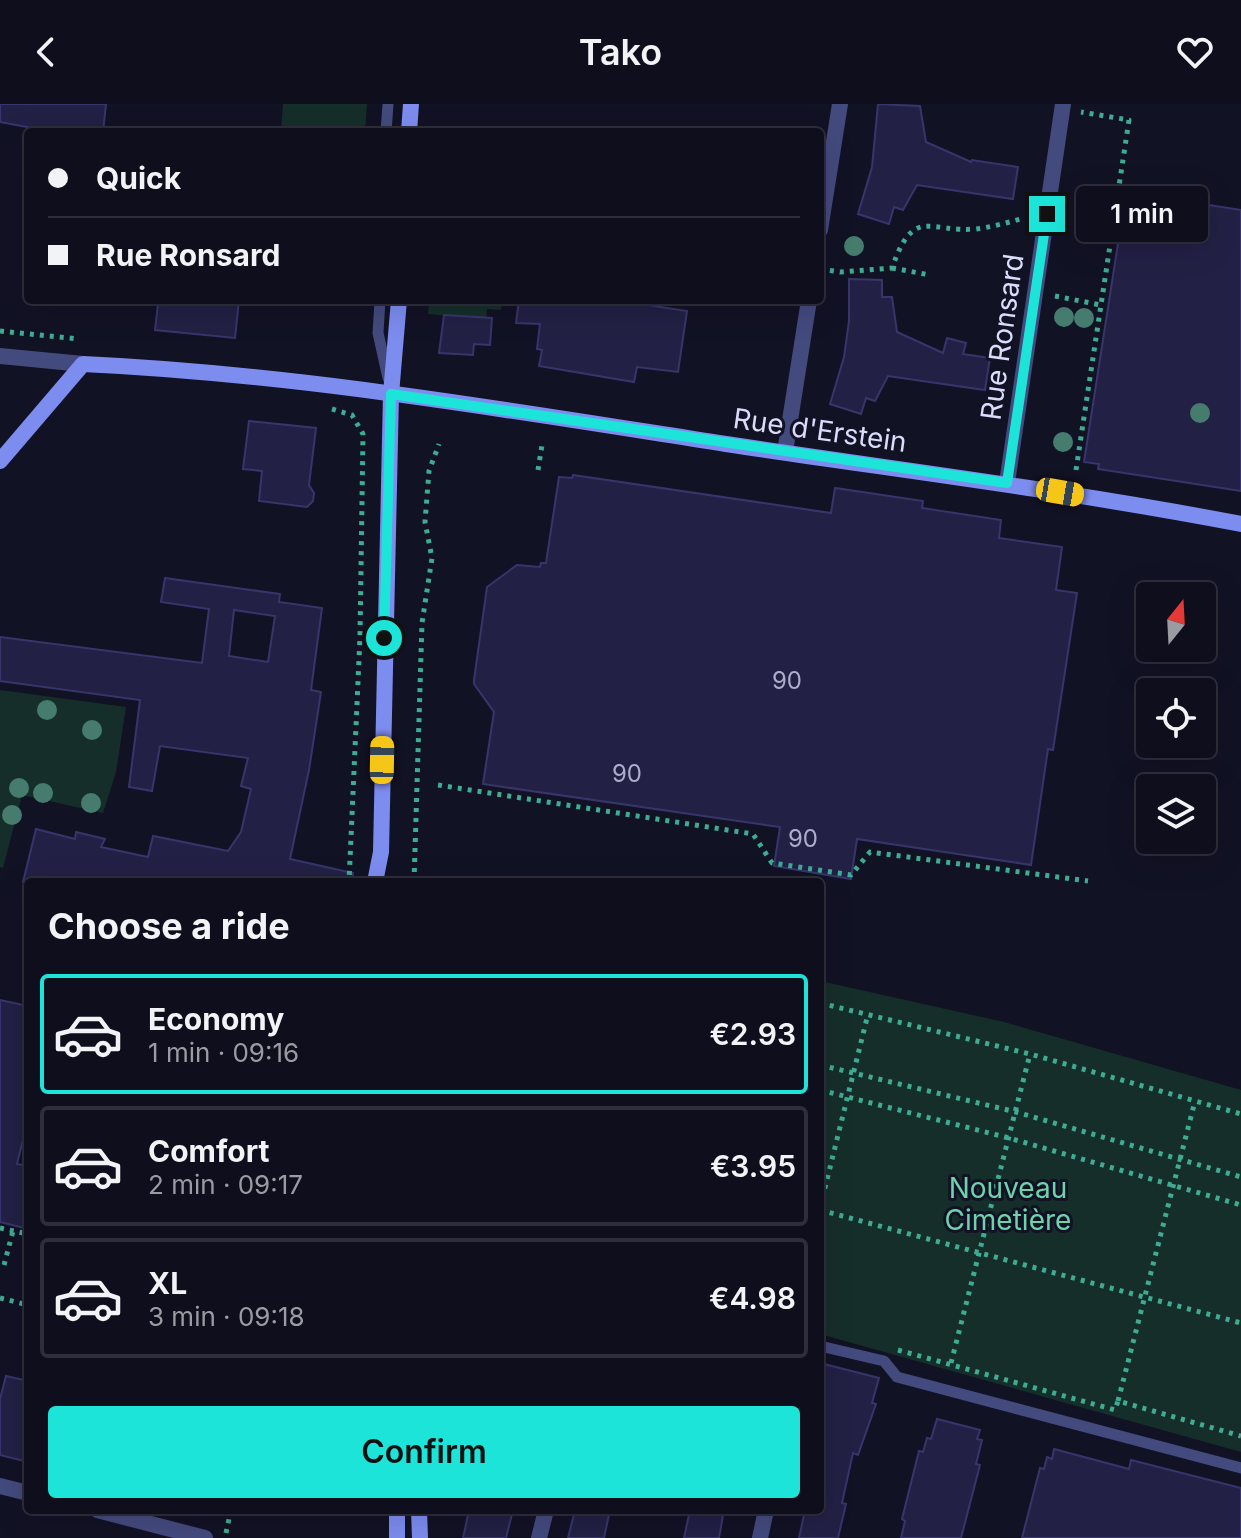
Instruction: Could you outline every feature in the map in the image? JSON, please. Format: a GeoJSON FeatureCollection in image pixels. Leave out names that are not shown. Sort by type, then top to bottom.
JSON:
{"type":"FeatureCollection","features":[{"type":"Feature","properties":{"kind":"street"},"geometry":{"type":"LineString","coordinates":[[409,128],[411,104]]}},
{"type":"Feature","properties":{"kind":"street"},"geometry":{"type":"LineString","coordinates":[[824,205],[840,104]]}},
{"type":"Feature","properties":{"kind":"street","name":"Rue Ronsard"},"geometry":{"type":"LineString","coordinates":[[1007,483],[1063,106]]}},
{"type":"Feature","properties":{"kind":"street"},"geometry":{"type":"LineString","coordinates":[[376,878],[380,861],[391,394],[399,304]]}},
{"type":"Feature","properties":{"kind":"street"},"geometry":{"type":"LineString","coordinates":[[785,452],[808,304]]}},
{"type":"Feature","properties":{"kind":"street"},"geometry":{"type":"LineString","coordinates":[[0,356],[83,364]]}},
{"type":"Feature","properties":{"kind":"street"},"geometry":{"type":"LineString","coordinates":[[0,461],[83,364]]}},
{"type":"Feature","properties":{"kind":"street","name":"Rue d'Erstein"},"geometry":{"type":"LineString","coordinates":[[83,364],[332,385],[440,399],[1007,483],[1241,524]]}},
{"type":"Feature","properties":{"kind":"street"},"geometry":{"type":"LineString","coordinates":[[380,861],[385,878]]}},
{"type":"Feature","properties":{"kind":"street"},"geometry":{"type":"LineString","coordinates":[[0,1486],[24,1492]]}},
{"type":"Feature","properties":{"kind":"street"},"geometry":{"type":"LineString","coordinates":[[112,1514],[205,1538]]}},
{"type":"Feature","properties":{"kind":"street"},"geometry":{"type":"LineString","coordinates":[[397,1514],[397,1538]]}},
{"type":"Feature","properties":{"kind":"street"},"geometry":{"type":"LineString","coordinates":[[419,1514],[420,1538]]}},
{"type":"Feature","properties":{"kind":"street"},"geometry":{"type":"LineString","coordinates":[[539,1538],[545,1514]]}},
{"type":"Feature","properties":{"kind":"street"},"geometry":{"type":"LineString","coordinates":[[760,1538],[765,1514]]}},
{"type":"Feature","properties":{"kind":"lane"},"geometry":{"type":"LineString","coordinates":[[386,128],[388,104]]}},
{"type":"Feature","properties":{"kind":"lane"},"geometry":{"type":"LineString","coordinates":[[380,304],[378,333],[391,394]]}},
{"type":"Feature","properties":{"kind":"lane"},"geometry":{"type":"LineString","coordinates":[[824,1347],[884,1361],[897,1377],[1241,1468]]}},
{"type":"Feature","properties":{"kind":"path"},"geometry":{"type":"LineString","coordinates":[[1063,106],[1129,120],[1076,470]]}},
{"type":"Feature","properties":{"kind":"path"},"geometry":{"type":"LineString","coordinates":[[892,268],[901,242],[915,230],[932,224],[974,229],[1047,214]]}},
{"type":"Feature","properties":{"kind":"path"},"geometry":{"type":"LineString","coordinates":[[824,270],[840,272],[892,268],[930,275]]}},
{"type":"Feature","properties":{"kind":"path"},"geometry":{"type":"LineString","coordinates":[[1034,293],[1101,305]]}},
{"type":"Feature","properties":{"kind":"path"},"geometry":{"type":"LineString","coordinates":[[0,331],[60,337]]}},
{"type":"Feature","properties":{"kind":"path"},"geometry":{"type":"LineString","coordinates":[[330,409],[352,415],[363,434],[360,652],[349,878]]}},
{"type":"Feature","properties":{"kind":"path"},"geometry":{"type":"LineString","coordinates":[[414,878],[422,623],[432,558],[425,522],[429,471],[439,444]]}},
{"type":"Feature","properties":{"kind":"path"},"geometry":{"type":"LineString","coordinates":[[538,470],[542,445]]}},
{"type":"Feature","properties":{"kind":"path"},"geometry":{"type":"LineString","coordinates":[[438,785],[753,834],[772,863],[851,875],[870,852],[1088,881]]}},
{"type":"Feature","properties":{"kind":"path"},"geometry":{"type":"LineString","coordinates":[[824,1004],[1030,1054],[1241,1114]]}},
{"type":"Feature","properties":{"kind":"path"},"geometry":{"type":"LineString","coordinates":[[824,1193],[868,1014]]}},
{"type":"Feature","properties":{"kind":"path"},"geometry":{"type":"LineString","coordinates":[[951,1363],[1030,1054]]}},
{"type":"Feature","properties":{"kind":"path"},"geometry":{"type":"LineString","coordinates":[[824,1066],[1016,1112],[1241,1177]]}},
{"type":"Feature","properties":{"kind":"path"},"geometry":{"type":"LineString","coordinates":[[824,1091],[1009,1138],[1241,1205]]}},
{"type":"Feature","properties":{"kind":"path"},"geometry":{"type":"LineString","coordinates":[[893,1348],[1115,1410],[1195,1101]]}},
{"type":"Feature","properties":{"kind":"path"},"geometry":{"type":"LineString","coordinates":[[824,1210],[1241,1323]]}},
{"type":"Feature","properties":{"kind":"path"},"geometry":{"type":"LineString","coordinates":[[0,1228],[24,1233]]}},
{"type":"Feature","properties":{"kind":"path"},"geometry":{"type":"LineString","coordinates":[[4,1265],[13,1231]]}},
{"type":"Feature","properties":{"kind":"path"},"geometry":{"type":"LineString","coordinates":[[0,1298],[24,1304]]}},
{"type":"Feature","properties":{"kind":"path"},"geometry":{"type":"LineString","coordinates":[[1118,1401],[1241,1436]]}},
{"type":"Feature","properties":{"kind":"path"},"geometry":{"type":"LineString","coordinates":[[225,1538],[230,1514]]}},
{"type":"Feature","properties":{"kind":"green space"},"geometry":{"type":"Polygon","coordinates":[[[283,104],[367,104],[365,128],[281,128],[283,104]]]}},
{"type":"Feature","properties":{"kind":"green space"},"geometry":{"type":"Polygon","coordinates":[[[429,304],[502,304],[501,310],[487,309],[486,320],[428,314],[429,304]]]}},
{"type":"Feature","properties":{"kind":"green space"},"geometry":{"type":"Polygon","coordinates":[[[0,690],[126,707],[116,772],[103,813],[22,795],[3,868],[0,867],[0,690]]]}},
{"type":"Feature","properties":{"kind":"green space","name":"Nouveau Cimetière"},"geometry":{"type":"Polygon","coordinates":[[[824,982],[1004,1022],[1241,1090],[1241,1452],[824,1335],[824,982]]]}},
{"type":"Feature","properties":{"kind":"building"},"geometry":{"type":"Polygon","coordinates":[[[0,104],[106,104],[103,128],[33,128],[0,122],[0,104]]]}},
{"type":"Feature","properties":{"kind":"building"},"geometry":{"type":"Polygon","coordinates":[[[878,104],[920,106],[926,142],[971,162],[1018,167],[1013,199],[917,185],[903,210],[894,207],[889,224],[858,214],[872,167],[878,104]]]}},
{"type":"Feature","properties":{"kind":"building"},"geometry":{"type":"Polygon","coordinates":[[[1126,192],[1241,210],[1241,491],[1098,469],[1099,464],[1084,462],[1126,192]]]}},
{"type":"Feature","properties":{"kind":"building"},"geometry":{"type":"Polygon","coordinates":[[[849,279],[882,280],[882,297],[892,297],[897,332],[943,353],[947,338],[966,343],[963,354],[990,358],[985,390],[888,376],[875,401],[866,398],[861,414],[830,404],[844,357],[849,321],[849,279]]]}},
{"type":"Feature","properties":{"kind":"building"},"geometry":{"type":"Polygon","coordinates":[[[158,304],[239,304],[235,338],[155,330],[158,304]]]}},
{"type":"Feature","properties":{"kind":"building"},"geometry":{"type":"Polygon","coordinates":[[[518,304],[642,304],[687,311],[678,372],[637,367],[634,382],[539,366],[542,350],[537,349],[540,324],[516,323],[518,304]]]}},
{"type":"Feature","properties":{"kind":"building"},"geometry":{"type":"Polygon","coordinates":[[[444,315],[492,318],[490,345],[474,344],[473,355],[439,353],[444,315]]]}},
{"type":"Feature","properties":{"kind":"building"},"geometry":{"type":"Polygon","coordinates":[[[249,421],[316,428],[309,485],[314,493],[313,501],[307,507],[259,501],[262,471],[243,469],[249,421]]]}},
{"type":"Feature","properties":{"kind":"building"},"geometry":{"type":"Polygon","coordinates":[[[573,475],[831,513],[835,488],[923,501],[922,508],[1001,520],[999,538],[1062,547],[1056,590],[1077,593],[1053,750],[1048,749],[1031,865],[857,839],[851,879],[774,866],[780,827],[483,784],[494,712],[474,680],[487,587],[517,565],[540,567],[541,563],[546,563],[559,477],[572,478],[573,475]]]}},
{"type":"Feature","properties":{"kind":"building"},"geometry":{"type":"Polygon","coordinates":[[[165,578],[280,594],[279,602],[322,608],[311,690],[321,692],[309,770],[290,859],[353,873],[352,878],[24,878],[23,882],[36,829],[75,839],[76,832],[105,839],[101,847],[148,857],[153,836],[228,851],[241,832],[251,789],[241,786],[248,758],[160,746],[152,791],[129,787],[140,700],[0,681],[0,637],[202,663],[209,609],[161,602],[165,578]],[[234,610],[229,656],[268,662],[275,616],[234,610]]]}},
{"type":"Feature","properties":{"kind":"building"},"geometry":{"type":"Polygon","coordinates":[[[0,1000],[24,1005],[24,1135],[17,1164],[24,1165],[24,1228],[0,1222],[0,1000]]]}},
{"type":"Feature","properties":{"kind":"building"},"geometry":{"type":"Polygon","coordinates":[[[824,1364],[879,1378],[872,1403],[876,1404],[858,1455],[853,1453],[838,1538],[799,1538],[804,1514],[824,1514],[824,1364]]]}},
{"type":"Feature","properties":{"kind":"building"},"geometry":{"type":"Polygon","coordinates":[[[6,1376],[24,1380],[24,1461],[0,1455],[0,1399],[6,1376]]]}},
{"type":"Feature","properties":{"kind":"building"},"geometry":{"type":"Polygon","coordinates":[[[937,1419],[980,1430],[977,1439],[982,1440],[976,1464],[980,1465],[961,1538],[901,1538],[905,1521],[902,1519],[919,1451],[923,1452],[927,1438],[931,1439],[937,1419]]]}},
{"type":"Feature","properties":{"kind":"building"},"geometry":{"type":"Polygon","coordinates":[[[1054,1449],[1129,1469],[1131,1460],[1241,1488],[1241,1538],[1022,1538],[1040,1468],[1044,1469],[1047,1457],[1052,1459],[1054,1449]]]}},
{"type":"Feature","properties":{"kind":"building"},"geometry":{"type":"Polygon","coordinates":[[[468,1514],[512,1514],[506,1538],[463,1538],[468,1514]]]}},
{"type":"Feature","properties":{"kind":"building"},"geometry":{"type":"Polygon","coordinates":[[[574,1514],[609,1514],[604,1538],[568,1538],[574,1514]]]}},
{"type":"Feature","properties":{"kind":"building"},"geometry":{"type":"Polygon","coordinates":[[[689,1514],[723,1514],[719,1538],[684,1538],[689,1514]]]}},
{"type":"Feature","properties":{"kind":"route"},"geometry":{"type":"LineString","coordinates":[[384,638],[391,394],[1007,483],[1047,214]]}}]}
